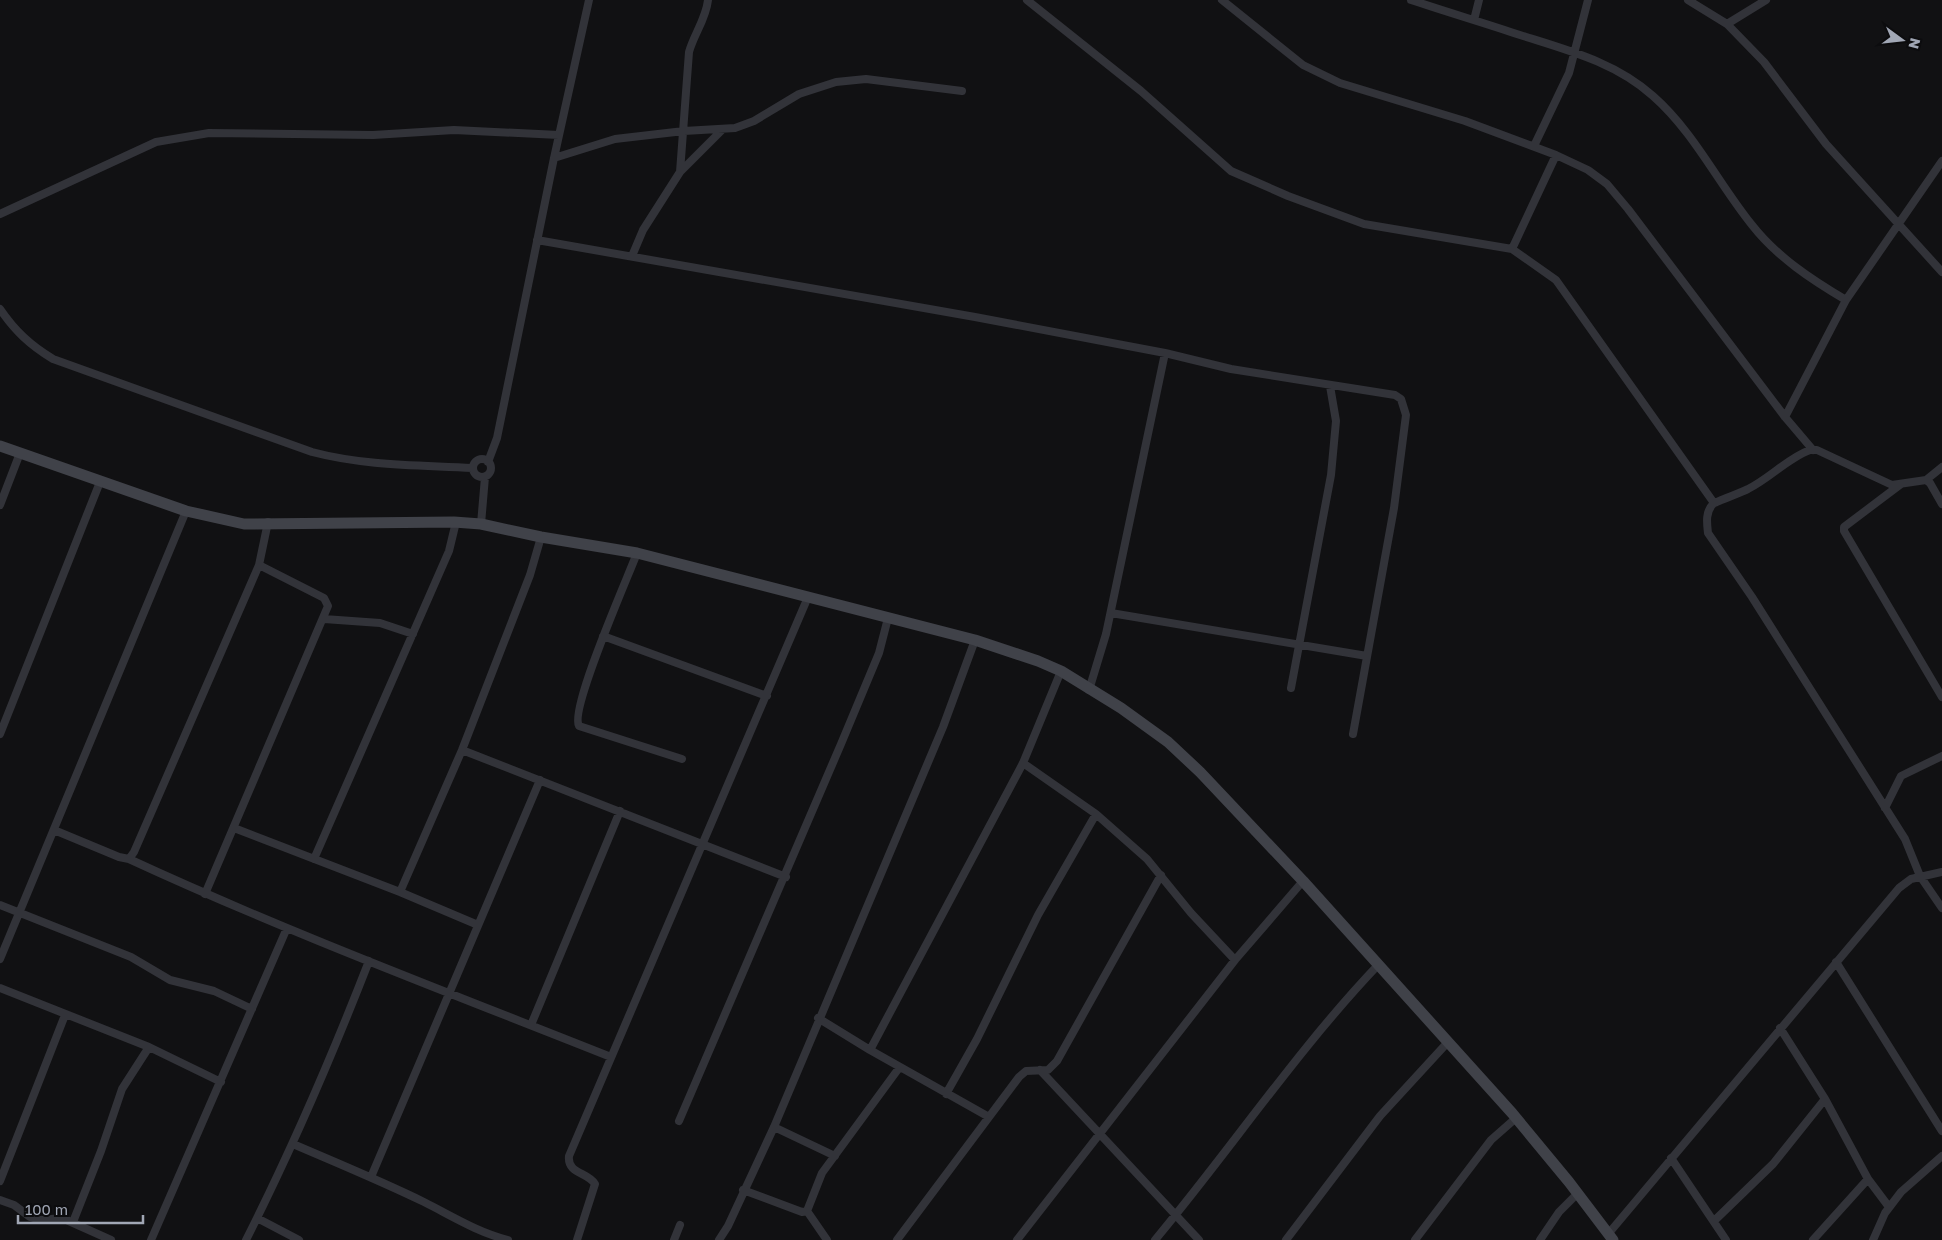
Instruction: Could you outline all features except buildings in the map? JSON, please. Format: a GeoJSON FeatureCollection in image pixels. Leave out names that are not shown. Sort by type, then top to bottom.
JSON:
{"type":"FeatureCollection","features":[{"type":"Feature","properties":{"kind":"street"},"geometry":{"type":"LineString","coordinates":[[481,524],[485,477],[491,470],[488,462],[497,438],[554,158],[589,0]]}},
{"type":"Feature","properties":{"kind":"street"},"geometry":{"type":"LineString","coordinates":[[680,172],[689,52],[705,16],[708,0]]}},
{"type":"Feature","properties":{"kind":"street"},"geometry":{"type":"LineString","coordinates":[[1027,0],[1141,91],[1231,170],[1288,196],[1364,224],[1512,250],[1556,280],[1714,502]]}},
{"type":"Feature","properties":{"kind":"street"},"geometry":{"type":"LineString","coordinates":[[1222,0],[1303,65],[1340,83],[1465,121],[1534,146],[1588,170],[1607,184],[1628,209],[1785,417],[1813,450],[1886,483],[1902,484],[1926,480],[1942,467]]}},
{"type":"Feature","properties":{"kind":"street"},"geometry":{"type":"LineString","coordinates":[[1411,0],[1576,52],[1610,66],[1653,96],[1701,151],[1752,225],[1771,247],[1811,280],[1846,300]]}},
{"type":"Feature","properties":{"kind":"street"},"geometry":{"type":"LineString","coordinates":[[1474,20],[1479,0]]}},
{"type":"Feature","properties":{"kind":"street"},"geometry":{"type":"LineString","coordinates":[[1534,146],[1569,74],[1588,0]]}},
{"type":"Feature","properties":{"kind":"street"},"geometry":{"type":"LineString","coordinates":[[1688,0],[1727,24],[1764,62],[1826,144],[1941,269]]}},
{"type":"Feature","properties":{"kind":"street"},"geometry":{"type":"LineString","coordinates":[[1727,24],[1766,0]]}},
{"type":"Feature","properties":{"kind":"street"},"geometry":{"type":"LineString","coordinates":[[554,158],[616,139],[684,131],[735,128],[754,121],[799,94],[836,82],[874,80],[962,91]]}},
{"type":"Feature","properties":{"kind":"street"},"geometry":{"type":"LineString","coordinates":[[632,256],[643,230],[680,172],[723,129]]}},
{"type":"Feature","properties":{"kind":"street"},"geometry":{"type":"LineString","coordinates":[[0,214],[156,142],[182,136],[209,133],[372,135],[454,130],[559,135]]}},
{"type":"Feature","properties":{"kind":"street"},"geometry":{"type":"LineString","coordinates":[[1512,250],[1556,155]]}},
{"type":"Feature","properties":{"kind":"street"},"geometry":{"type":"LineString","coordinates":[[1785,417],[1846,300],[1942,161]]}},
{"type":"Feature","properties":{"kind":"street"},"geometry":{"type":"LineString","coordinates":[[537,240],[1165,353],[1231,369],[1395,395],[1401,399],[1405,406],[1406,415],[1394,508],[1353,734]]}},
{"type":"Feature","properties":{"kind":"street"},"geometry":{"type":"LineString","coordinates":[[0,309],[18,333],[53,359],[312,452],[339,459],[372,463],[472,468]]}},
{"type":"Feature","properties":{"kind":"street"},"geometry":{"type":"LineString","coordinates":[[1089,690],[1111,613],[1165,353]]}},
{"type":"Feature","properties":{"kind":"street"},"geometry":{"type":"LineString","coordinates":[[1291,688],[1323,526],[1334,452],[1336,421],[1330,386]]}},
{"type":"Feature","properties":{"kind":"street"},"geometry":{"type":"LineString","coordinates":[[0,446],[186,511],[226,521],[244,524],[268,522],[456,522],[481,524],[541,537],[637,553],[975,640],[1038,661],[1061,672],[1121,708],[1168,742],[1200,772],[1379,964],[1516,1118],[1611,1236],[1671,1158],[1899,888],[1911,879],[1942,872]]}},
{"type":"Feature","properties":{"kind":"street"},"geometry":{"type":"LineString","coordinates":[[1813,450],[1805,452],[1776,473],[1738,495],[1714,502],[1709,509],[1706,521],[1708,533],[1752,597],[1905,839],[1920,876],[1942,908]]}},
{"type":"Feature","properties":{"kind":"street"},"geometry":{"type":"LineString","coordinates":[[0,505],[20,453]]}},
{"type":"Feature","properties":{"kind":"street"},"geometry":{"type":"LineString","coordinates":[[472,468],[480,459],[488,462]]}},
{"type":"Feature","properties":{"kind":"street"},"geometry":{"type":"LineString","coordinates":[[472,468],[476,476],[485,477]]}},
{"type":"Feature","properties":{"kind":"street"},"geometry":{"type":"LineString","coordinates":[[1926,480],[1930,483],[1942,504]]}},
{"type":"Feature","properties":{"kind":"street"},"geometry":{"type":"LineString","coordinates":[[0,732],[100,482]]}},
{"type":"Feature","properties":{"kind":"street"},"geometry":{"type":"LineString","coordinates":[[1902,484],[1844,527],[1844,531],[1942,697]]}},
{"type":"Feature","properties":{"kind":"street"},"geometry":{"type":"LineString","coordinates":[[0,959],[186,511]]}},
{"type":"Feature","properties":{"kind":"street"},"geometry":{"type":"LineString","coordinates":[[129,858],[138,843],[259,565],[268,522]]}},
{"type":"Feature","properties":{"kind":"street"},"geometry":{"type":"LineString","coordinates":[[314,859],[449,551],[456,522]]}},
{"type":"Feature","properties":{"kind":"street"},"geometry":{"type":"LineString","coordinates":[[400,892],[462,750],[530,575],[541,537]]}},
{"type":"Feature","properties":{"kind":"street"},"geometry":{"type":"LineString","coordinates":[[637,553],[603,636],[583,692],[577,723],[580,726],[682,759]]}},
{"type":"Feature","properties":{"kind":"street"},"geometry":{"type":"LineString","coordinates":[[205,894],[328,606],[324,598],[259,565]]}},
{"type":"Feature","properties":{"kind":"street"},"geometry":{"type":"LineString","coordinates":[[577,1240],[595,1184],[592,1180],[571,1168],[569,1156],[808,597]]}},
{"type":"Feature","properties":{"kind":"street"},"geometry":{"type":"LineString","coordinates":[[1111,613],[1367,656]]}},
{"type":"Feature","properties":{"kind":"street"},"geometry":{"type":"LineString","coordinates":[[679,1121],[786,877],[879,653],[888,618]]}},
{"type":"Feature","properties":{"kind":"street"},"geometry":{"type":"LineString","coordinates":[[324,619],[380,623],[413,634]]}},
{"type":"Feature","properties":{"kind":"street"},"geometry":{"type":"LineString","coordinates":[[603,636],[767,696]]}},
{"type":"Feature","properties":{"kind":"street"},"geometry":{"type":"LineString","coordinates":[[719,1240],[728,1226],[743,1190],[774,1127],[818,1018],[943,727],[975,640]]}},
{"type":"Feature","properties":{"kind":"street"},"geometry":{"type":"LineString","coordinates":[[870,1050],[1023,763],[1061,672]]}},
{"type":"Feature","properties":{"kind":"street"},"geometry":{"type":"LineString","coordinates":[[462,750],[786,877]]}},
{"type":"Feature","properties":{"kind":"street"},"geometry":{"type":"LineString","coordinates":[[1884,808],[1901,776],[1942,756]]}},
{"type":"Feature","properties":{"kind":"street"},"geometry":{"type":"LineString","coordinates":[[1023,763],[1096,814],[1147,859],[1191,913],[1235,960]]}},
{"type":"Feature","properties":{"kind":"street"},"geometry":{"type":"LineString","coordinates":[[371,1177],[540,780]]}},
{"type":"Feature","properties":{"kind":"street"},"geometry":{"type":"LineString","coordinates":[[531,1025],[620,811]]}},
{"type":"Feature","properties":{"kind":"street"},"geometry":{"type":"LineString","coordinates":[[946,1094],[977,1039],[1038,915],[1096,814]]}},
{"type":"Feature","properties":{"kind":"street"},"geometry":{"type":"LineString","coordinates":[[234,828],[400,892],[478,925]]}},
{"type":"Feature","properties":{"kind":"street"},"geometry":{"type":"LineString","coordinates":[[54,830],[118,857],[129,858],[205,894],[287,928],[611,1057]]}},
{"type":"Feature","properties":{"kind":"street"},"geometry":{"type":"LineString","coordinates":[[897,1240],[1019,1077],[1026,1071],[1048,1070],[1058,1061],[1161,875]]}},
{"type":"Feature","properties":{"kind":"street"},"geometry":{"type":"LineString","coordinates":[[1017,1240],[1102,1134],[1235,960],[1303,882]]}},
{"type":"Feature","properties":{"kind":"street"},"geometry":{"type":"LineString","coordinates":[[0,905],[131,957],[170,980],[214,991],[252,1009]]}},
{"type":"Feature","properties":{"kind":"street"},"geometry":{"type":"LineString","coordinates":[[151,1240],[287,928]]}},
{"type":"Feature","properties":{"kind":"street"},"geometry":{"type":"LineString","coordinates":[[246,1240],[293,1144],[332,1056],[368,961]]}},
{"type":"Feature","properties":{"kind":"street"},"geometry":{"type":"LineString","coordinates":[[1836,962],[1942,1131]]}},
{"type":"Feature","properties":{"kind":"street"},"geometry":{"type":"LineString","coordinates":[[1155,1240],[1278,1083],[1353,991],[1379,964]]}},
{"type":"Feature","properties":{"kind":"street"},"geometry":{"type":"LineString","coordinates":[[0,988],[149,1047],[221,1082]]}},
{"type":"Feature","properties":{"kind":"street"},"geometry":{"type":"LineString","coordinates":[[0,1181],[65,1015]]}},
{"type":"Feature","properties":{"kind":"street"},"geometry":{"type":"LineString","coordinates":[[818,1018],[898,1068],[989,1117]]}},
{"type":"Feature","properties":{"kind":"street"},"geometry":{"type":"LineString","coordinates":[[1780,1028],[1825,1099],[1868,1179],[1889,1207]]}},
{"type":"Feature","properties":{"kind":"street"},"geometry":{"type":"LineString","coordinates":[[1286,1240],[1380,1116],[1448,1042]]}},
{"type":"Feature","properties":{"kind":"street"},"geometry":{"type":"LineString","coordinates":[[73,1222],[102,1150],[122,1089],[149,1047]]}},
{"type":"Feature","properties":{"kind":"street"},"geometry":{"type":"LineString","coordinates":[[807,1211],[822,1173],[898,1068]]}},
{"type":"Feature","properties":{"kind":"street"},"geometry":{"type":"LineString","coordinates":[[1040,1070],[1102,1134],[1175,1216],[1199,1240]]}},
{"type":"Feature","properties":{"kind":"street"},"geometry":{"type":"LineString","coordinates":[[1714,1221],[1773,1164],[1825,1099]]}},
{"type":"Feature","properties":{"kind":"street"},"geometry":{"type":"LineString","coordinates":[[1416,1240],[1491,1140],[1516,1118]]}},
{"type":"Feature","properties":{"kind":"street"},"geometry":{"type":"LineString","coordinates":[[774,1127],[835,1156]]}},
{"type":"Feature","properties":{"kind":"street"},"geometry":{"type":"LineString","coordinates":[[293,1144],[371,1177],[440,1210],[467,1226],[508,1240]]}},
{"type":"Feature","properties":{"kind":"street"},"geometry":{"type":"LineString","coordinates":[[1873,1240],[1889,1207],[1901,1192],[1942,1156]]}},
{"type":"Feature","properties":{"kind":"street"},"geometry":{"type":"LineString","coordinates":[[1671,1158],[1726,1240]]}},
{"type":"Feature","properties":{"kind":"street"},"geometry":{"type":"LineString","coordinates":[[1813,1240],[1868,1179]]}},
{"type":"Feature","properties":{"kind":"street"},"geometry":{"type":"LineString","coordinates":[[743,1190],[802,1212],[807,1211]]}},
{"type":"Feature","properties":{"kind":"street"},"geometry":{"type":"LineString","coordinates":[[1540,1240],[1560,1212],[1578,1194]]}},
{"type":"Feature","properties":{"kind":"street"},"geometry":{"type":"LineString","coordinates":[[0,1200],[14,1205],[30,1217],[40,1220],[62,1218],[111,1240]]}},
{"type":"Feature","properties":{"kind":"street"},"geometry":{"type":"LineString","coordinates":[[807,1211],[828,1240]]}},
{"type":"Feature","properties":{"kind":"street"},"geometry":{"type":"LineString","coordinates":[[257,1218],[299,1240]]}},
{"type":"Feature","properties":{"kind":"street"},"geometry":{"type":"LineString","coordinates":[[674,1240],[680,1225]]}}]}
